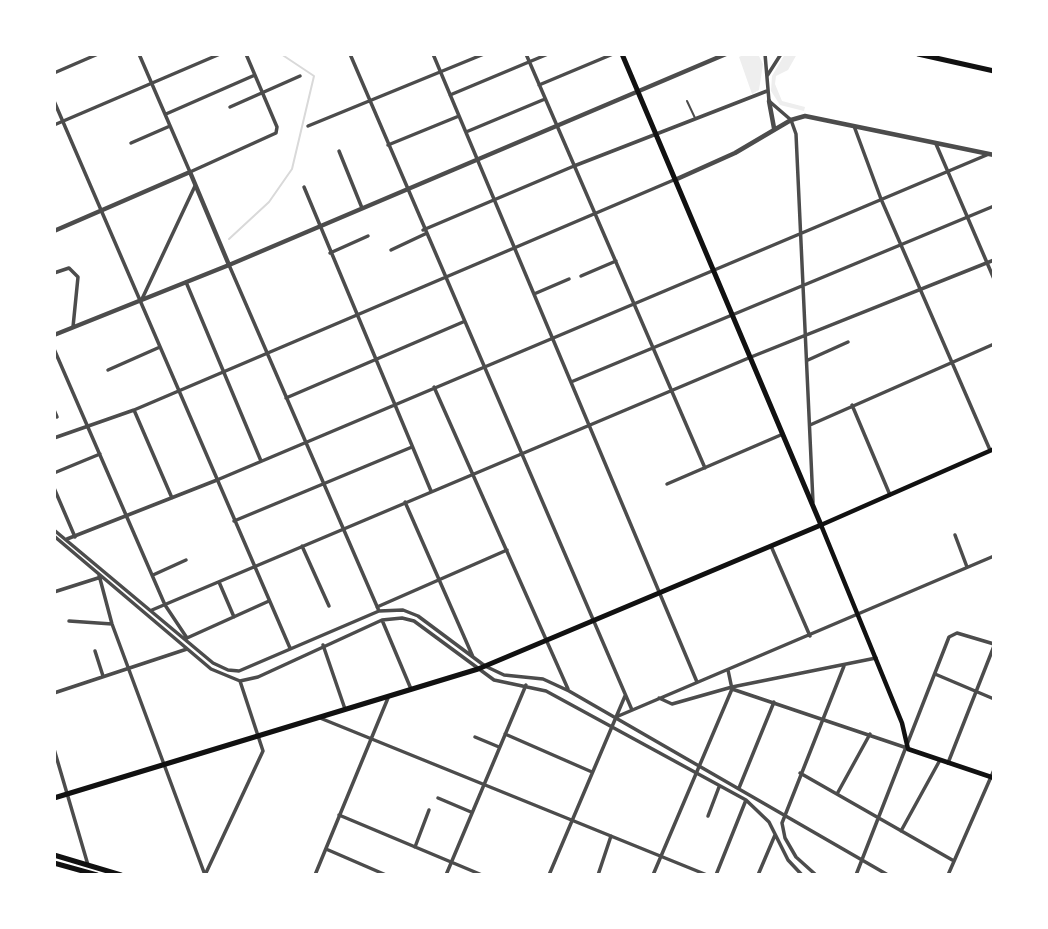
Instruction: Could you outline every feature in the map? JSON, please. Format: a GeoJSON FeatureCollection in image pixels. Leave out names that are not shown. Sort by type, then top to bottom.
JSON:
{"type":"FeatureCollection","features":[{"type":"Feature","properties":{"kind":"main road"},"geometry":{"type":"LineString","coordinates":[[918,54],[994,71]]}},
{"type":"Feature","properties":{"kind":"main road"},"geometry":{"type":"LineString","coordinates":[[623,55],[859,615],[905,731],[908,749],[992,778]]}},
{"type":"Feature","properties":{"kind":"main road"},"geometry":{"type":"LineString","coordinates":[[54,797],[478,669],[547,642],[992,450]]}},
{"type":"Feature","properties":{"kind":"main road"},"geometry":{"type":"LineString","coordinates":[[54,855],[121,875]]}},
{"type":"Feature","properties":{"kind":"main road"},"geometry":{"type":"LineString","coordinates":[[54,863],[93,874]]}},
{"type":"Feature","properties":{"kind":"street"},"geometry":{"type":"LineString","coordinates":[[54,73],[98,54]]}},
{"type":"Feature","properties":{"kind":"street"},"geometry":{"type":"LineString","coordinates":[[139,54],[378,609]]}},
{"type":"Feature","properties":{"kind":"street"},"geometry":{"type":"LineString","coordinates":[[54,125],[220,54]]}},
{"type":"Feature","properties":{"kind":"street"},"geometry":{"type":"LineString","coordinates":[[54,231],[274,135],[277,127],[246,54]]}},
{"type":"Feature","properties":{"kind":"street"},"geometry":{"type":"LineString","coordinates":[[350,54],[424,232],[632,710]]}},
{"type":"Feature","properties":{"kind":"street"},"geometry":{"type":"LineString","coordinates":[[433,54],[697,681]]}},
{"type":"Feature","properties":{"kind":"street"},"geometry":{"type":"LineString","coordinates":[[308,126],[370,103],[484,54]]}},
{"type":"Feature","properties":{"kind":"street"},"geometry":{"type":"LineString","coordinates":[[526,54],[705,468]]}},
{"type":"Feature","properties":{"kind":"street"},"geometry":{"type":"LineString","coordinates":[[450,95],[548,54]]}},
{"type":"Feature","properties":{"kind":"street"},"geometry":{"type":"LineString","coordinates":[[539,85],[613,54]]}},
{"type":"Feature","properties":{"kind":"street"},"geometry":{"type":"LineString","coordinates":[[54,335],[229,265],[726,54]]}},
{"type":"Feature","properties":{"kind":"street"},"geometry":{"type":"LineString","coordinates":[[765,54],[767,92],[774,128]]}},
{"type":"Feature","properties":{"kind":"street"},"geometry":{"type":"LineString","coordinates":[[766,78],[781,54]]}},
{"type":"Feature","properties":{"kind":"street"},"geometry":{"type":"LineString","coordinates":[[166,114],[255,75]]}},
{"type":"Feature","properties":{"kind":"street"},"geometry":{"type":"LineString","coordinates":[[230,107],[300,76]]}},
{"type":"Feature","properties":{"kind":"street"},"geometry":{"type":"LineString","coordinates":[[391,250],[424,232],[574,166],[767,92]]}},
{"type":"Feature","properties":{"kind":"street"},"geometry":{"type":"LineString","coordinates":[[466,132],[545,99]]}},
{"type":"Feature","properties":{"kind":"street"},"geometry":{"type":"LineString","coordinates":[[54,100],[290,648]]}},
{"type":"Feature","properties":{"kind":"street"},"geometry":{"type":"LineString","coordinates":[[769,101],[790,120],[796,134],[813,504]]}},
{"type":"Feature","properties":{"kind":"street"},"geometry":{"type":"LineString","coordinates":[[388,145],[459,116]]}},
{"type":"Feature","properties":{"kind":"street"},"geometry":{"type":"LineString","coordinates":[[54,438],[134,410],[677,179],[735,153],[790,120],[813,116],[991,155]]}},
{"type":"Feature","properties":{"kind":"street"},"geometry":{"type":"LineString","coordinates":[[131,144],[170,126]]}},
{"type":"Feature","properties":{"kind":"street"},"geometry":{"type":"LineString","coordinates":[[854,126],[881,199],[992,450]]}},
{"type":"Feature","properties":{"kind":"street"},"geometry":{"type":"LineString","coordinates":[[936,144],[994,279]]}},
{"type":"Feature","properties":{"kind":"street"},"geometry":{"type":"LineString","coordinates":[[339,151],[362,208]]}},
{"type":"Feature","properties":{"kind":"street"},"geometry":{"type":"LineString","coordinates":[[65,541],[172,499],[947,171],[991,155]]}},
{"type":"Feature","properties":{"kind":"street"},"geometry":{"type":"LineString","coordinates":[[141,300],[195,186]]}},
{"type":"Feature","properties":{"kind":"street"},"geometry":{"type":"LineString","coordinates":[[304,187],[318,227],[431,491]]}},
{"type":"Feature","properties":{"kind":"street"},"geometry":{"type":"LineString","coordinates":[[571,382],[994,206]]}},
{"type":"Feature","properties":{"kind":"street"},"geometry":{"type":"LineString","coordinates":[[330,253],[369,236]]}},
{"type":"Feature","properties":{"kind":"street"},"geometry":{"type":"LineString","coordinates":[[151,610],[751,357],[994,260]]}},
{"type":"Feature","properties":{"kind":"street"},"geometry":{"type":"LineString","coordinates":[[581,276],[615,261]]}},
{"type":"Feature","properties":{"kind":"street"},"geometry":{"type":"LineString","coordinates":[[54,273],[69,268],[78,277],[73,327]]}},
{"type":"Feature","properties":{"kind":"street"},"geometry":{"type":"LineString","coordinates":[[534,294],[569,279]]}},
{"type":"Feature","properties":{"kind":"street"},"geometry":{"type":"LineString","coordinates":[[186,282],[261,461]]}},
{"type":"Feature","properties":{"kind":"street"},"geometry":{"type":"LineString","coordinates":[[286,398],[463,322]]}},
{"type":"Feature","properties":{"kind":"street"},"geometry":{"type":"LineString","coordinates":[[808,359],[848,342]]}},
{"type":"Feature","properties":{"kind":"street"},"geometry":{"type":"LineString","coordinates":[[810,425],[994,344]]}},
{"type":"Feature","properties":{"kind":"street"},"geometry":{"type":"LineString","coordinates":[[108,370],[160,346]]}},
{"type":"Feature","properties":{"kind":"street"},"geometry":{"type":"LineString","coordinates":[[54,349],[165,605],[186,638]]}},
{"type":"Feature","properties":{"kind":"street"},"geometry":{"type":"LineString","coordinates":[[435,387],[569,691]]}},
{"type":"Feature","properties":{"kind":"street"},"geometry":{"type":"LineString","coordinates":[[852,405],[890,495]]}},
{"type":"Feature","properties":{"kind":"street"},"geometry":{"type":"LineString","coordinates":[[54,410],[57,417]]}},
{"type":"Feature","properties":{"kind":"street"},"geometry":{"type":"LineString","coordinates":[[134,410],[172,499]]}},
{"type":"Feature","properties":{"kind":"street"},"geometry":{"type":"LineString","coordinates":[[667,484],[783,434]]}},
{"type":"Feature","properties":{"kind":"street"},"geometry":{"type":"LineString","coordinates":[[234,521],[412,447]]}},
{"type":"Feature","properties":{"kind":"street"},"geometry":{"type":"LineString","coordinates":[[54,473],[100,454]]}},
{"type":"Feature","properties":{"kind":"street"},"geometry":{"type":"LineString","coordinates":[[54,488],[75,537]]}},
{"type":"Feature","properties":{"kind":"street"},"geometry":{"type":"LineString","coordinates":[[405,502],[478,669]]}},
{"type":"Feature","properties":{"kind":"street"},"geometry":{"type":"LineString","coordinates":[[54,530],[99,577],[187,649],[216,672],[240,681],[258,677],[382,620],[402,618],[414,621],[499,682],[526,685],[546,691],[610,729],[746,800],[759,810],[776,833],[788,860],[802,875]]}},
{"type":"Feature","properties":{"kind":"street"},"geometry":{"type":"LineString","coordinates":[[955,535],[967,568]]}},
{"type":"Feature","properties":{"kind":"street"},"geometry":{"type":"LineString","coordinates":[[54,536],[65,541],[186,638],[213,663],[228,670],[239,671],[507,550]]}},
{"type":"Feature","properties":{"kind":"street"},"geometry":{"type":"LineString","coordinates":[[302,546],[329,606]]}},
{"type":"Feature","properties":{"kind":"street"},"geometry":{"type":"LineString","coordinates":[[771,546],[810,636]]}},
{"type":"Feature","properties":{"kind":"street"},"geometry":{"type":"LineString","coordinates":[[616,717],[994,556]]}},
{"type":"Feature","properties":{"kind":"street"},"geometry":{"type":"LineString","coordinates":[[153,575],[186,560]]}},
{"type":"Feature","properties":{"kind":"street"},"geometry":{"type":"LineString","coordinates":[[54,592],[99,577]]}},
{"type":"Feature","properties":{"kind":"street"},"geometry":{"type":"LineString","coordinates":[[99,577],[112,624],[205,875]]}},
{"type":"Feature","properties":{"kind":"street"},"geometry":{"type":"LineString","coordinates":[[219,582],[234,617]]}},
{"type":"Feature","properties":{"kind":"street"},"geometry":{"type":"LineString","coordinates":[[186,638],[269,601]]}},
{"type":"Feature","properties":{"kind":"street"},"geometry":{"type":"LineString","coordinates":[[378,609],[411,612],[474,659],[504,675],[543,679],[569,691],[888,875]]}},
{"type":"Feature","properties":{"kind":"street"},"geometry":{"type":"LineString","coordinates":[[382,620],[411,689]]}},
{"type":"Feature","properties":{"kind":"street"},"geometry":{"type":"LineString","coordinates":[[69,621],[112,624]]}},
{"type":"Feature","properties":{"kind":"street"},"geometry":{"type":"LineString","coordinates":[[163,628],[167,624]]}},
{"type":"Feature","properties":{"kind":"street"},"geometry":{"type":"LineString","coordinates":[[856,875],[908,749],[949,639],[957,633],[994,645],[948,763]]}},
{"type":"Feature","properties":{"kind":"street"},"geometry":{"type":"LineString","coordinates":[[323,645],[345,709]]}},
{"type":"Feature","properties":{"kind":"street"},"geometry":{"type":"LineString","coordinates":[[54,693],[187,649]]}},
{"type":"Feature","properties":{"kind":"street"},"geometry":{"type":"LineString","coordinates":[[95,651],[103,676]]}},
{"type":"Feature","properties":{"kind":"street"},"geometry":{"type":"LineString","coordinates":[[659,698],[673,704],[732,688],[876,659]]}},
{"type":"Feature","properties":{"kind":"street"},"geometry":{"type":"LineString","coordinates":[[816,875],[799,861],[785,838],[783,815],[844,666]]}},
{"type":"Feature","properties":{"kind":"street"},"geometry":{"type":"LineString","coordinates":[[653,875],[732,688],[728,670]]}},
{"type":"Feature","properties":{"kind":"street"},"geometry":{"type":"LineString","coordinates":[[935,674],[994,699]]}},
{"type":"Feature","properties":{"kind":"street"},"geometry":{"type":"LineString","coordinates":[[205,875],[261,755],[258,735],[240,681]]}},
{"type":"Feature","properties":{"kind":"street"},"geometry":{"type":"LineString","coordinates":[[446,875],[526,685]]}},
{"type":"Feature","properties":{"kind":"street"},"geometry":{"type":"LineString","coordinates":[[732,688],[908,749]]}},
{"type":"Feature","properties":{"kind":"street"},"geometry":{"type":"LineString","coordinates":[[316,874],[388,696]]}},
{"type":"Feature","properties":{"kind":"street"},"geometry":{"type":"LineString","coordinates":[[549,875],[625,696]]}},
{"type":"Feature","properties":{"kind":"street"},"geometry":{"type":"LineString","coordinates":[[739,788],[774,702]]}},
{"type":"Feature","properties":{"kind":"street"},"geometry":{"type":"LineString","coordinates":[[318,717],[707,875]]}},
{"type":"Feature","properties":{"kind":"street"},"geometry":{"type":"LineString","coordinates":[[505,734],[592,772]]}},
{"type":"Feature","properties":{"kind":"street"},"geometry":{"type":"LineString","coordinates":[[837,794],[870,734]]}},
{"type":"Feature","properties":{"kind":"street"},"geometry":{"type":"LineString","coordinates":[[475,737],[499,747]]}},
{"type":"Feature","properties":{"kind":"street"},"geometry":{"type":"LineString","coordinates":[[54,749],[93,874]]}},
{"type":"Feature","properties":{"kind":"street"},"geometry":{"type":"LineString","coordinates":[[901,831],[940,760]]}},
{"type":"Feature","properties":{"kind":"street"},"geometry":{"type":"LineString","coordinates":[[948,875],[994,770]]}},
{"type":"Feature","properties":{"kind":"street"},"geometry":{"type":"LineString","coordinates":[[800,773],[954,861]]}},
{"type":"Feature","properties":{"kind":"street"},"geometry":{"type":"LineString","coordinates":[[708,816],[719,787]]}},
{"type":"Feature","properties":{"kind":"street"},"geometry":{"type":"LineString","coordinates":[[438,798],[471,812]]}},
{"type":"Feature","properties":{"kind":"street"},"geometry":{"type":"LineString","coordinates":[[716,875],[746,800]]}},
{"type":"Feature","properties":{"kind":"street"},"geometry":{"type":"LineString","coordinates":[[415,847],[429,810]]}},
{"type":"Feature","properties":{"kind":"street"},"geometry":{"type":"LineString","coordinates":[[340,815],[482,875]]}},
{"type":"Feature","properties":{"kind":"street"},"geometry":{"type":"LineString","coordinates":[[758,875],[776,833]]}},
{"type":"Feature","properties":{"kind":"street"},"geometry":{"type":"LineString","coordinates":[[598,875],[611,836]]}},
{"type":"Feature","properties":{"kind":"street"},"geometry":{"type":"LineString","coordinates":[[326,849],[386,875]]}},
{"type":"Feature","properties":{"kind":"lane"},"geometry":{"type":"LineString","coordinates":[[687,101],[696,118]]}},
{"type":"Feature","properties":{"kind":"shaded area"},"geometry":{"type":"Polygon","coordinates":[[[758,54],[763,64],[759,90],[752,94],[739,57],[758,54]]]}},
{"type":"Feature","properties":{"kind":"shaded area"},"geometry":{"type":"Polygon","coordinates":[[[785,54],[797,54],[788,70],[776,76],[775,84],[782,101],[805,107],[804,111],[780,105],[771,91],[772,76],[785,54]]]}},
{"type":"Feature","properties":{"kind":"waterway"},"geometry":{"type":"LineString","coordinates":[[229,239],[269,202],[292,169],[314,76],[281,54]]}}]}
